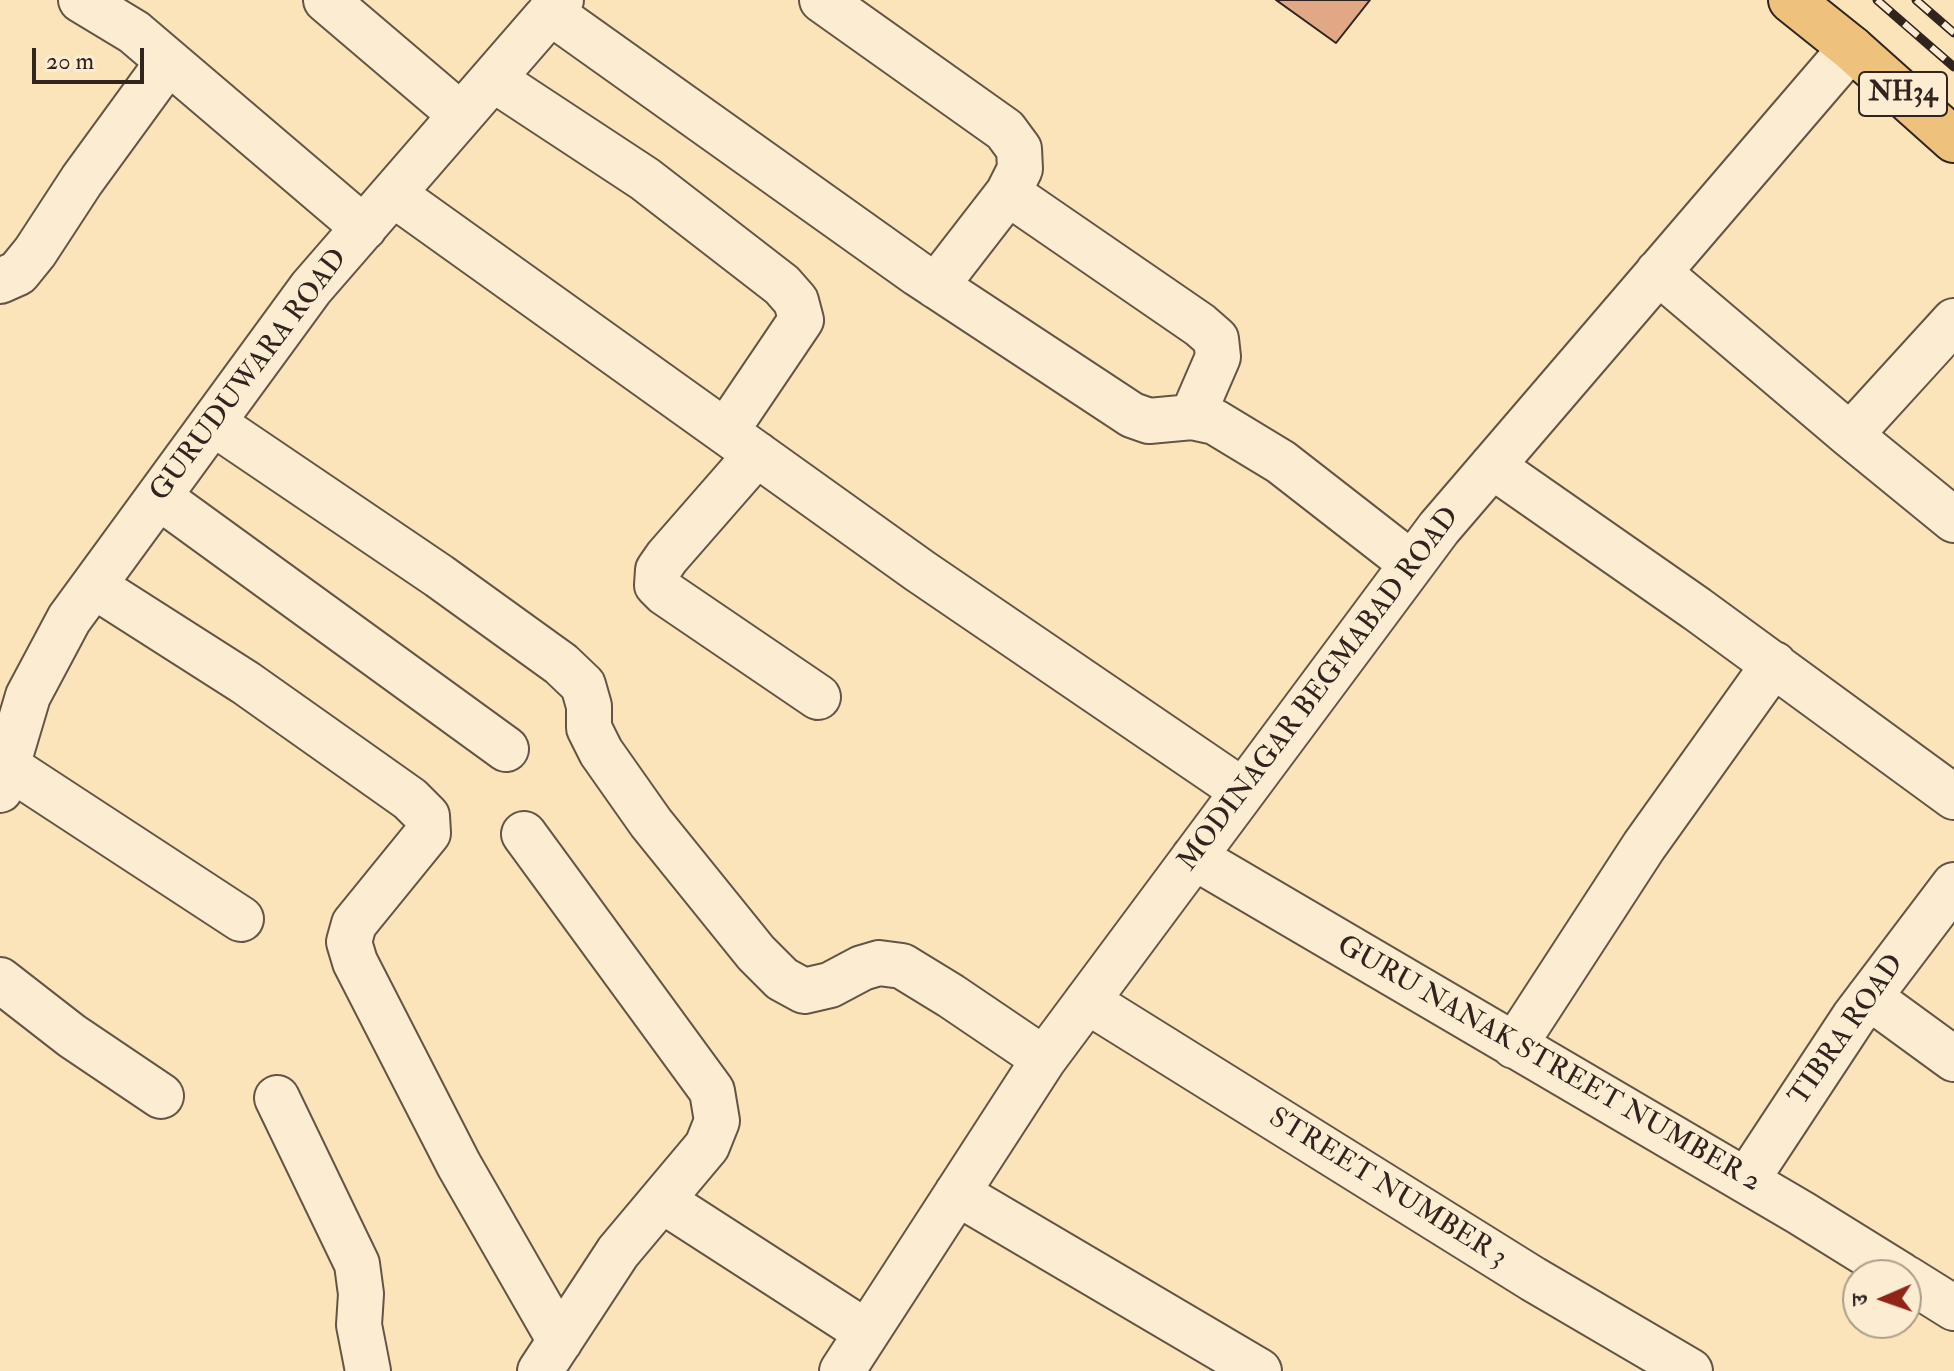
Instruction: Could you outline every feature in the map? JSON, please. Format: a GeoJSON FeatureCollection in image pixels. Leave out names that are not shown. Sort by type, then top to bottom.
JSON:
{"type":"FeatureCollection","features":[{"type":"Feature","properties":{"kind":"highway","name":"NH34"},"geometry":{"type":"LineString","coordinates":[[1791,0],[1851,48],[1954,140]]}},
{"type":"Feature","properties":{"kind":"street"},"geometry":{"type":"LineString","coordinates":[[81,0],[134,32],[364,228]]}},
{"type":"Feature","properties":{"kind":"street"},"geometry":{"type":"LineString","coordinates":[[326,0],[461,115]]}},
{"type":"Feature","properties":{"kind":"street"},"geometry":{"type":"LineString","coordinates":[[822,0],[1005,130],[1019,149],[1020,169],[1008,193],[936,286]]}},
{"type":"Feature","properties":{"kind":"street"},"geometry":{"type":"LineString","coordinates":[[556,6],[936,286],[1132,415],[1149,421],[1192,417],[1215,422],[1281,462],[1412,564]]}},
{"type":"Feature","properties":{"kind":"street","name":"GURUDUWARA ROAD"},"geometry":{"type":"LineString","coordinates":[[4,778],[28,696],[69,619],[311,288],[556,6]]}},
{"type":"Feature","properties":{"kind":"street","name":"MODINAGAR BEGMABAD ROAD"},"geometry":{"type":"LineString","coordinates":[[842,1371],[1044,1059],[1439,528],[1851,48]]}},
{"type":"Feature","properties":{"kind":"street"},"geometry":{"type":"LineString","coordinates":[[0,281],[18,273],[35,252],[82,180],[168,62]]}},
{"type":"Feature","properties":{"kind":"street"},"geometry":{"type":"LineString","coordinates":[[493,79],[645,179],[782,285],[796,301],[801,320],[741,442],[658,570],[657,585],[818,697]]}},
{"type":"Feature","properties":{"kind":"street"},"geometry":{"type":"LineString","coordinates":[[1008,193],[1216,339],[1218,357],[1192,417]]}},
{"type":"Feature","properties":{"kind":"street"},"geometry":{"type":"LineString","coordinates":[[393,194],[920,571],[1243,791]]}},
{"type":"Feature","properties":{"kind":"street"},"geometry":{"type":"LineString","coordinates":[[1658,272],[1954,520]]}},
{"type":"Feature","properties":{"kind":"street"},"geometry":{"type":"LineString","coordinates":[[1850,435],[1954,321]]}},
{"type":"Feature","properties":{"kind":"street"},"geometry":{"type":"LineString","coordinates":[[213,423],[439,576],[561,664],[583,685],[589,706],[589,728],[601,752],[651,823],[756,953],[782,979],[804,991],[830,985],[862,968],[879,963],[902,966],[1044,1059]]}},
{"type":"Feature","properties":{"kind":"street"},"geometry":{"type":"LineString","coordinates":[[1492,466],[1774,664],[1954,797]]}},
{"type":"Feature","properties":{"kind":"street"},"geometry":{"type":"LineString","coordinates":[[159,497],[506,749]]}},
{"type":"Feature","properties":{"kind":"street"},"geometry":{"type":"LineString","coordinates":[[94,586],[246,683],[410,799],[427,816],[428,833],[354,924],[349,942],[355,962],[459,1165],[550,1356]]}},
{"type":"Feature","properties":{"kind":"street"},"geometry":{"type":"LineString","coordinates":[[1514,1046],[1644,846],[1774,664]]}},
{"type":"Feature","properties":{"kind":"street"},"geometry":{"type":"LineString","coordinates":[[4,778],[241,919]]}},
{"type":"Feature","properties":{"kind":"street"},"geometry":{"type":"LineString","coordinates":[[524,834],[712,1091],[717,1121],[707,1146],[618,1252],[550,1356]]}},
{"type":"Feature","properties":{"kind":"street","name":"GURU NANAK STREET NUMBER 2"},"geometry":{"type":"LineString","coordinates":[[1194,857],[1876,1259]]}},
{"type":"Feature","properties":{"kind":"street","name":"TIBRA ROAD"},"geometry":{"type":"LineString","coordinates":[[1746,1181],[1869,997],[1954,885]]}},
{"type":"Feature","properties":{"kind":"street"},"geometry":{"type":"LineString","coordinates":[[0,980],[72,1036],[161,1096]]}},
{"type":"Feature","properties":{"kind":"street"},"geometry":{"type":"LineString","coordinates":[[1869,997],[1954,1059]]}},
{"type":"Feature","properties":{"kind":"street","name":"STREET NUMBER 3"},"geometry":{"type":"LineString","coordinates":[[1087,1001],[1533,1279],[1690,1371]]}},
{"type":"Feature","properties":{"kind":"street"},"geometry":{"type":"LineString","coordinates":[[277,1098],[357,1264],[361,1294],[359,1325],[368,1371]]}},
{"type":"Feature","properties":{"kind":"street"},"geometry":{"type":"LineString","coordinates":[[957,1193],[1259,1371]]}},
{"type":"Feature","properties":{"kind":"street"},"geometry":{"type":"LineString","coordinates":[[663,1201],[866,1332]]}},
{"type":"Feature","properties":{"kind":"street","name":"GURU NANAK STREET NUMBER 2"},"geometry":{"type":"LineString","coordinates":[[1922,1288],[1954,1308]]}},
{"type":"Feature","properties":{"kind":"building"},"geometry":{"type":"Polygon","coordinates":[[[1276,0],[1370,0],[1336,43],[1276,0]]]}},
{"type":"Feature","properties":{"kind":"railway"},"geometry":{"type":"LineString","coordinates":[[1877,0],[1954,67]]}},
{"type":"Feature","properties":{"kind":"railway"},"geometry":{"type":"LineString","coordinates":[[1916,0],[1954,33]]}}]}
